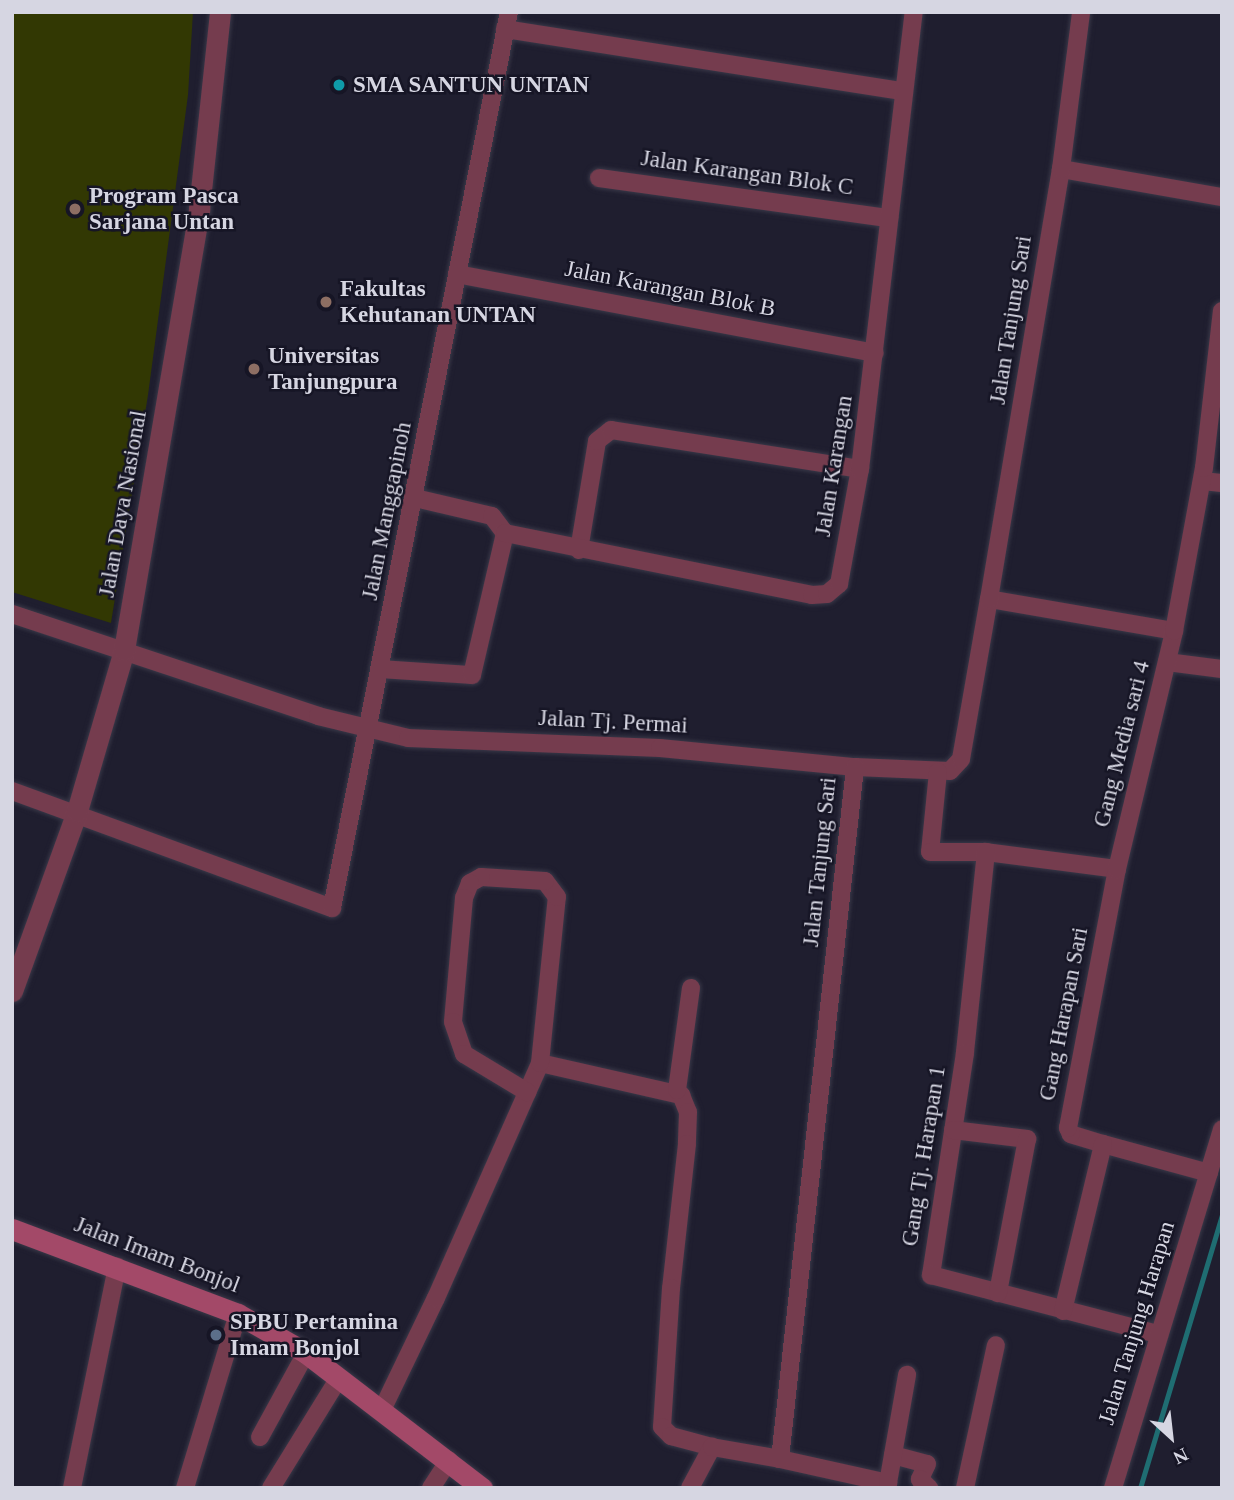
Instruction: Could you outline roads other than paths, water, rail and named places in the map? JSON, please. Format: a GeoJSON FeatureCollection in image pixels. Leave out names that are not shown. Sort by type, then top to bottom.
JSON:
{"type":"FeatureCollection","features":[{"type":"Feature","properties":{"kind":"main road","name":"Jalan Imam Bonjol"},"geometry":{"type":"LineString","coordinates":[[12,1229],[238,1314],[306,1353],[449,1460],[482,1488]]}},
{"type":"Feature","properties":{"kind":"street","name":"Jalan Daya Nasional"},"geometry":{"type":"LineString","coordinates":[[12,991],[77,811],[124,650],[200,209],[220,12]]}},
{"type":"Feature","properties":{"kind":"street","name":"Jalan Karangan"},"geometry":{"type":"LineString","coordinates":[[415,498],[492,516],[505,533],[812,595],[827,594],[841,577],[860,470],[875,353],[901,90],[914,12]]}},
{"type":"Feature","properties":{"kind":"street","name":"Jalan Tanjung Sari"},"geometry":{"type":"LineString","coordinates":[[780,1460],[855,767],[938,772],[950,771],[961,759],[1061,169],[1081,12]]}},
{"type":"Feature","properties":{"kind":"street"},"geometry":{"type":"LineString","coordinates":[[507,21],[901,90]]}},
{"type":"Feature","properties":{"kind":"street","name":"Jalan Manggapinoh"},"geometry":{"type":"LineString","coordinates":[[77,811],[332,908],[507,21]]}},
{"type":"Feature","properties":{"kind":"street"},"geometry":{"type":"LineString","coordinates":[[1061,169],[1222,197]]}},
{"type":"Feature","properties":{"kind":"street","name":"Jalan Karangan Blok C"},"geometry":{"type":"LineString","coordinates":[[599,178],[889,218]]}},
{"type":"Feature","properties":{"kind":"street","name":"Jalan Karangan Blok B"},"geometry":{"type":"LineString","coordinates":[[457,274],[875,353]]}},
{"type":"Feature","properties":{"kind":"street"},"geometry":{"type":"LineString","coordinates":[[989,599],[1174,631],[1202,481],[1222,311]]}},
{"type":"Feature","properties":{"kind":"street"},"geometry":{"type":"LineString","coordinates":[[579,550],[595,449],[607,431],[860,470]]}},
{"type":"Feature","properties":{"kind":"street"},"geometry":{"type":"LineString","coordinates":[[1202,481],[1222,483]]}},
{"type":"Feature","properties":{"kind":"street"},"geometry":{"type":"LineString","coordinates":[[381,668],[472,675],[505,533]]}},
{"type":"Feature","properties":{"kind":"street","name":"Jalan Tj. Permai"},"geometry":{"type":"LineString","coordinates":[[12,614],[369,730],[408,738],[747,753],[855,767]]}},
{"type":"Feature","properties":{"kind":"street","name":"Gang Media sari 4"},"geometry":{"type":"LineString","coordinates":[[1117,869],[1174,631]]}},
{"type":"Feature","properties":{"kind":"street"},"geometry":{"type":"LineString","coordinates":[[1167,662],[1222,669]]}},
{"type":"Feature","properties":{"kind":"street"},"geometry":{"type":"LineString","coordinates":[[938,772],[930,852],[986,852],[1117,869]]}},
{"type":"Feature","properties":{"kind":"street"},"geometry":{"type":"LineString","coordinates":[[12,791],[77,811]]}},
{"type":"Feature","properties":{"kind":"street","name":"Gang Tj. Harapan 1"},"geometry":{"type":"LineString","coordinates":[[986,852],[953,1130],[931,1275],[1158,1335]]}},
{"type":"Feature","properties":{"kind":"street","name":"Gang Harapan Sari"},"geometry":{"type":"LineString","coordinates":[[1117,869],[1068,1128],[1071,1134],[1209,1173]]}},
{"type":"Feature","properties":{"kind":"street"},"geometry":{"type":"LineString","coordinates":[[382,1410],[527,1092],[540,1063],[557,897],[545,881],[475,880],[464,898],[453,1022],[464,1054],[527,1092]]}},
{"type":"Feature","properties":{"kind":"street"},"geometry":{"type":"LineString","coordinates":[[691,988],[677,1090],[688,1112],[687,1144],[671,1288],[663,1427],[671,1437],[888,1483],[907,1375]]}},
{"type":"Feature","properties":{"kind":"street"},"geometry":{"type":"LineString","coordinates":[[540,1063],[677,1090]]}},
{"type":"Feature","properties":{"kind":"street","name":"Jalan Tanjung Harapan"},"geometry":{"type":"LineString","coordinates":[[1113,1488],[1222,1129]]}},
{"type":"Feature","properties":{"kind":"street"},"geometry":{"type":"LineString","coordinates":[[953,1130],[1027,1139],[998,1293]]}},
{"type":"Feature","properties":{"kind":"street"},"geometry":{"type":"LineString","coordinates":[[1063,1311],[1103,1144]]}},
{"type":"Feature","properties":{"kind":"street"},"geometry":{"type":"LineString","coordinates":[[72,1488],[117,1267]]}},
{"type":"Feature","properties":{"kind":"street"},"geometry":{"type":"LineString","coordinates":[[185,1488],[238,1314]]}},
{"type":"Feature","properties":{"kind":"street"},"geometry":{"type":"LineString","coordinates":[[965,1488],[996,1345]]}},
{"type":"Feature","properties":{"kind":"street"},"geometry":{"type":"LineString","coordinates":[[260,1437],[306,1353]]}},
{"type":"Feature","properties":{"kind":"street"},"geometry":{"type":"LineString","coordinates":[[271,1488],[339,1378]]}},
{"type":"Feature","properties":{"kind":"street"},"geometry":{"type":"LineString","coordinates":[[690,1488],[712,1447]]}},
{"type":"Feature","properties":{"kind":"street"},"geometry":{"type":"LineString","coordinates":[[893,1455],[927,1464],[920,1479],[929,1487]]}},
{"type":"Feature","properties":{"kind":"street"},"geometry":{"type":"LineString","coordinates":[[430,1488],[449,1460]]}},
{"type":"Feature","properties":{"kind":"waterway"},"geometry":{"type":"LineString","coordinates":[[1140,1488],[1222,1215]]}},
{"type":"Feature","properties":{"kind":"place","name":"SMA SANTUN UNTAN"},"geometry":{"type":"Point","coordinates":[339,85]}},
{"type":"Feature","properties":{"kind":"place","name":"Program Pasca Sarjana Untan"},"geometry":{"type":"Point","coordinates":[75,209]}},
{"type":"Feature","properties":{"kind":"place","name":"Fakultas Kehutanan UNTAN"},"geometry":{"type":"Point","coordinates":[326,302]}},
{"type":"Feature","properties":{"kind":"place","name":"Universitas Tanjungpura"},"geometry":{"type":"Point","coordinates":[254,369]}},
{"type":"Feature","properties":{"kind":"place","name":"SPBU Pertamina Imam Bonjol"},"geometry":{"type":"Point","coordinates":[216,1335]}}]}
